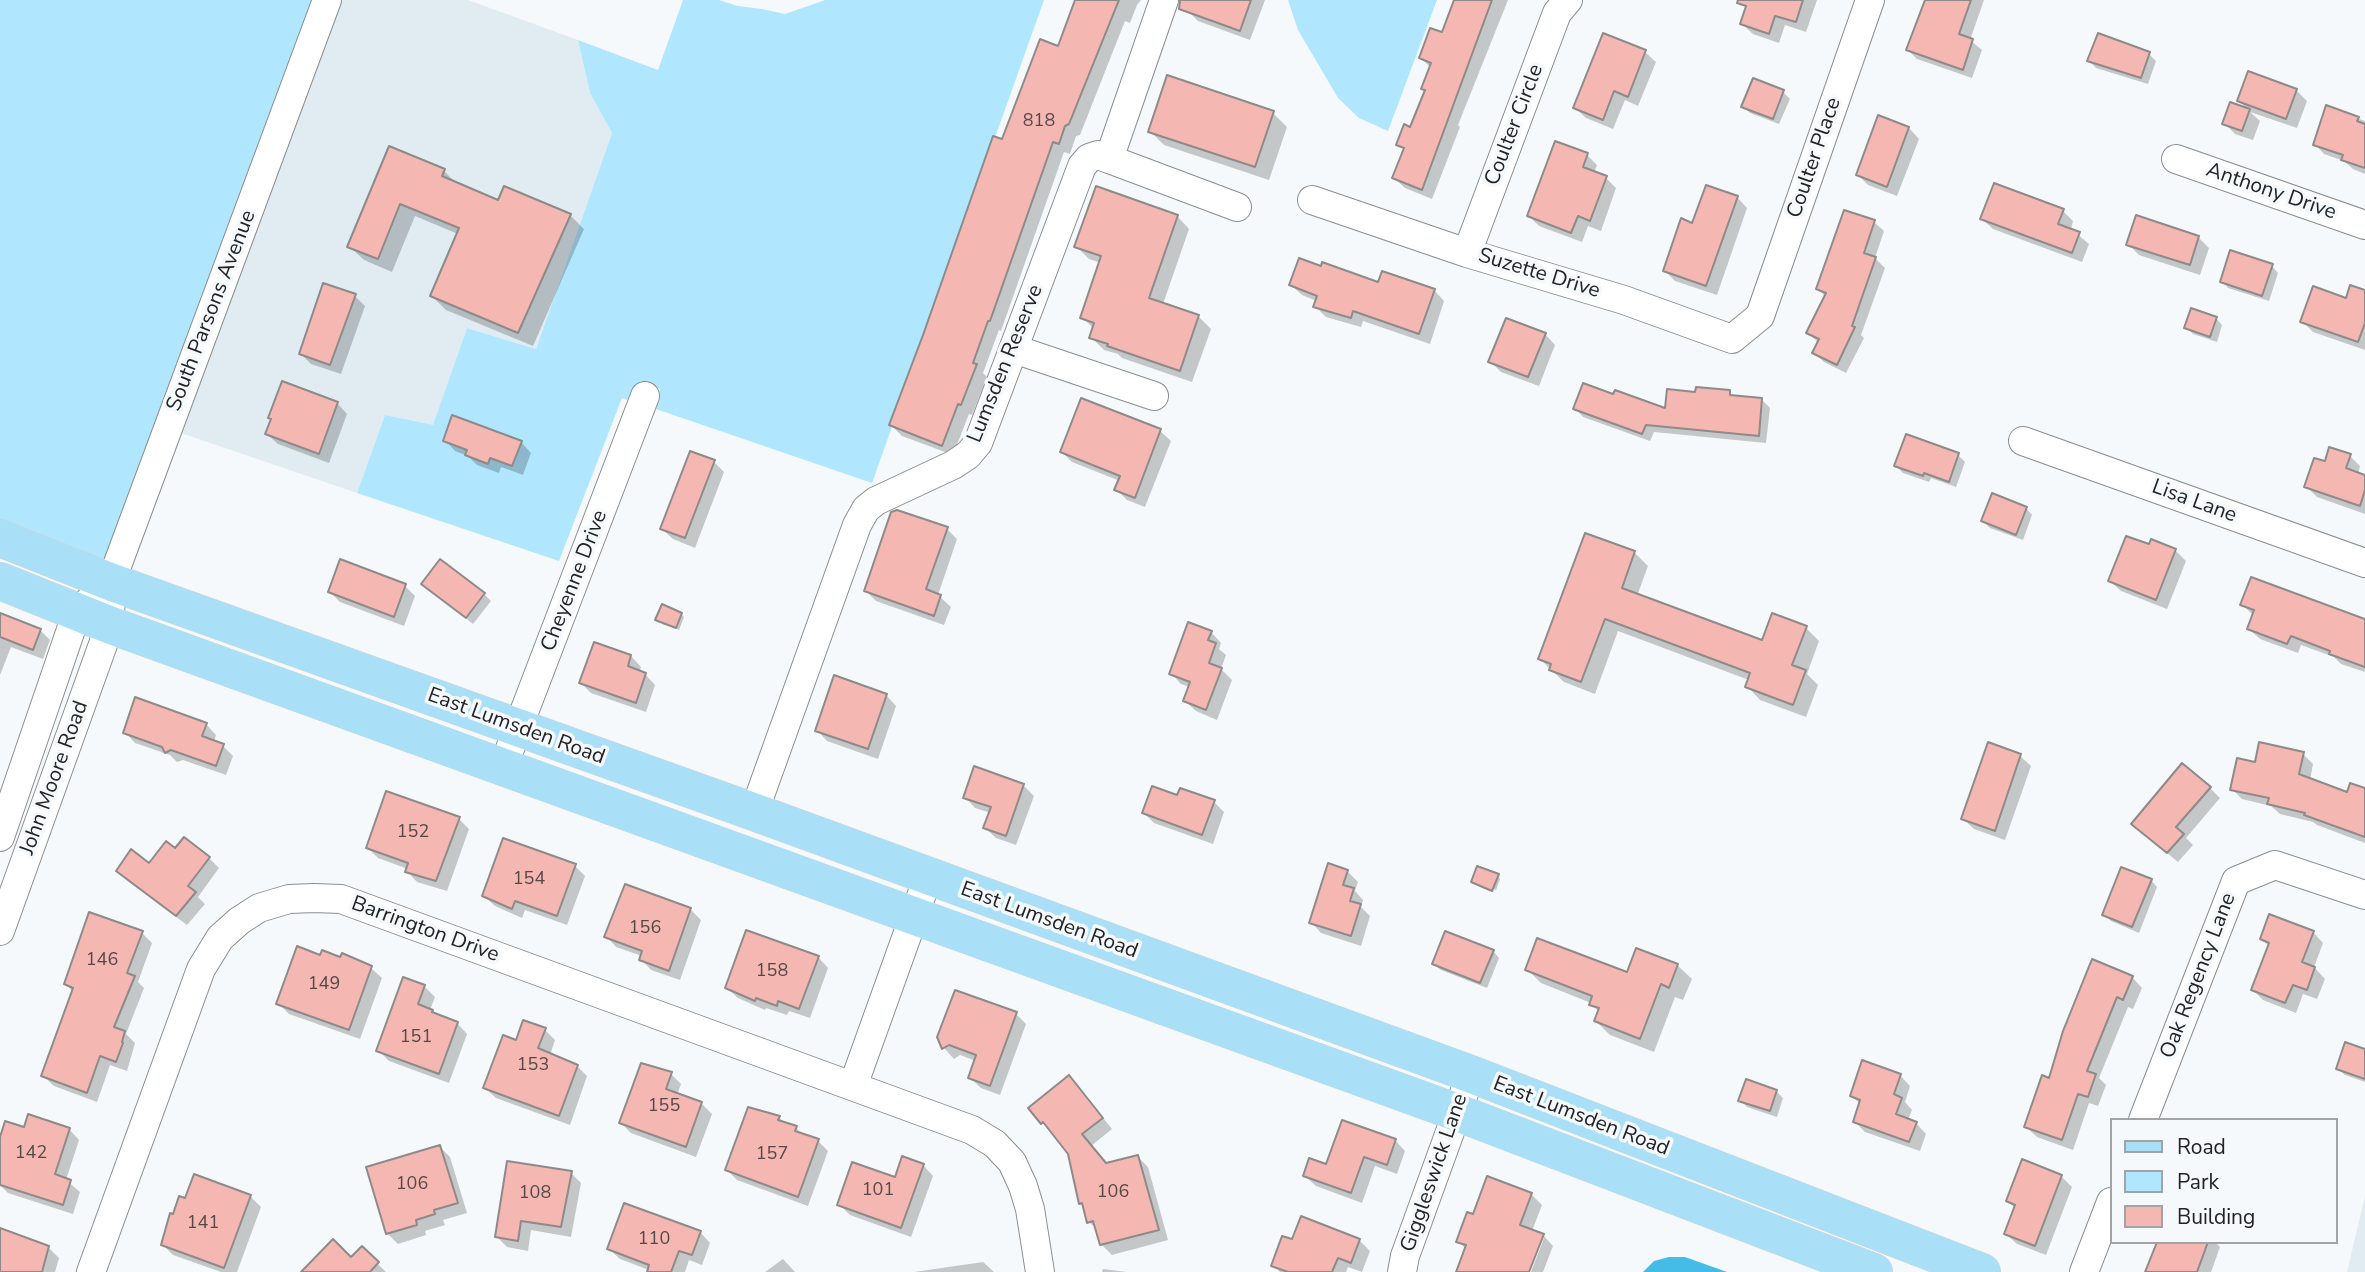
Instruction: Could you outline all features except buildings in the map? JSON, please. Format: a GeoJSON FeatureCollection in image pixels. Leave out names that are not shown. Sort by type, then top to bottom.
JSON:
{"type":"FeatureCollection","features":[{"type":"Feature","properties":{"kind":"main road","name":"East Lumsden Road"},"geometry":{"type":"LineString","coordinates":[[0,538],[111,582],[754,812],[1471,1074],[1982,1272]]}},
{"type":"Feature","properties":{"kind":"main road","name":"East Lumsden Road"},"geometry":{"type":"LineString","coordinates":[[0,581],[93,618],[1456,1112],[1874,1272]]}},
{"type":"Feature","properties":{"kind":"street","name":"South Parsons Avenue"},"geometry":{"type":"LineString","coordinates":[[93,618],[111,582],[327,0]]}},
{"type":"Feature","properties":{"kind":"street"},"geometry":{"type":"LineString","coordinates":[[1164,0],[1109,159],[1237,207]]}},
{"type":"Feature","properties":{"kind":"street","name":"Coulter Circle"},"geometry":{"type":"LineString","coordinates":[[1467,253],[1557,13],[1568,0]]}},
{"type":"Feature","properties":{"kind":"street","name":"Coulter Place"},"geometry":{"type":"LineString","coordinates":[[1760,316],[1870,0]]}},
{"type":"Feature","properties":{"kind":"street","name":"Lumsden Reserve"},"geometry":{"type":"LineString","coordinates":[[754,812],[857,525],[866,509],[876,501],[953,465],[968,455],[978,443],[1082,166],[1089,158],[1098,155],[1109,159]]}},
{"type":"Feature","properties":{"kind":"street","name":"Anthony Drive"},"geometry":{"type":"LineString","coordinates":[[2176,159],[2365,225]]}},
{"type":"Feature","properties":{"kind":"street","name":"Suzette Drive"},"geometry":{"type":"LineString","coordinates":[[1312,200],[1467,253],[1624,300],[1732,339],[1760,316]]}},
{"type":"Feature","properties":{"kind":"street"},"geometry":{"type":"LineString","coordinates":[[1014,349],[1154,396]]}},
{"type":"Feature","properties":{"kind":"street","name":"Cheyenne Drive"},"geometry":{"type":"LineString","coordinates":[[503,767],[645,396]]}},
{"type":"Feature","properties":{"kind":"street","name":"Lisa Lane"},"geometry":{"type":"LineString","coordinates":[[2023,440],[2365,563]]}},
{"type":"Feature","properties":{"kind":"street","name":"John Moore Road"},"geometry":{"type":"LineString","coordinates":[[0,837],[93,618]]}},
{"type":"Feature","properties":{"kind":"street","name":"John Moore Road"},"geometry":{"type":"LineString","coordinates":[[0,931],[93,618]]}},
{"type":"Feature","properties":{"kind":"street","name":"Oak Regency Lane"},"geometry":{"type":"LineString","coordinates":[[2144,1118],[2236,881],[2275,865],[2365,895]]}},
{"type":"Feature","properties":{"kind":"street"},"geometry":{"type":"LineString","coordinates":[[853,1086],[928,877]]}},
{"type":"Feature","properties":{"kind":"street","name":"Barrington Drive"},"geometry":{"type":"LineString","coordinates":[[91,1272],[201,969],[220,938],[239,921],[259,908],[289,899],[341,900],[972,1130],[995,1144],[1012,1162],[1030,1209],[1040,1272]]}},
{"type":"Feature","properties":{"kind":"street","name":"Giggleswick Lane"},"geometry":{"type":"LineString","coordinates":[[1402,1272],[1405,1256],[1471,1074]]}},
{"type":"Feature","properties":{"kind":"street"},"geometry":{"type":"LineString","coordinates":[[2084,1272],[2110,1205]]}},
{"type":"Feature","properties":{"kind":"shaded area"},"geometry":{"type":"Polygon","coordinates":[[[338,0],[468,0],[578,40],[590,93],[612,133],[536,349],[467,328],[433,426],[385,415],[357,493],[178,432],[338,0]]]}},
{"type":"Feature","properties":{"kind":"shaded area"},"geometry":{"type":"Polygon","coordinates":[[[2365,1196],[2365,1272],[2347,1272],[2365,1196]]]}},
{"type":"Feature","properties":{"kind":"green space"},"geometry":{"type":"Polygon","coordinates":[[[0,0],[315,0],[104,565],[0,524],[0,0]]]}},
{"type":"Feature","properties":{"kind":"green space"},"geometry":{"type":"Polygon","coordinates":[[[683,0],[719,0],[785,14],[825,0],[1044,0],[872,483],[653,408],[660,389],[640,381],[632,401],[622,398],[559,561],[357,493],[385,415],[433,425],[467,328],[536,349],[612,133],[590,93],[578,40],[658,70],[683,0]]]}},
{"type":"Feature","properties":{"kind":"green space"},"geometry":{"type":"Polygon","coordinates":[[[1288,0],[1437,0],[1388,131],[1359,118],[1338,98],[1298,30],[1288,0]]]}},
{"type":"Feature","properties":{"kind":"water"},"geometry":{"type":"Polygon","coordinates":[[[1685,1257],[1727,1272],[1643,1272],[1654,1261],[1685,1257]]]}}]}
